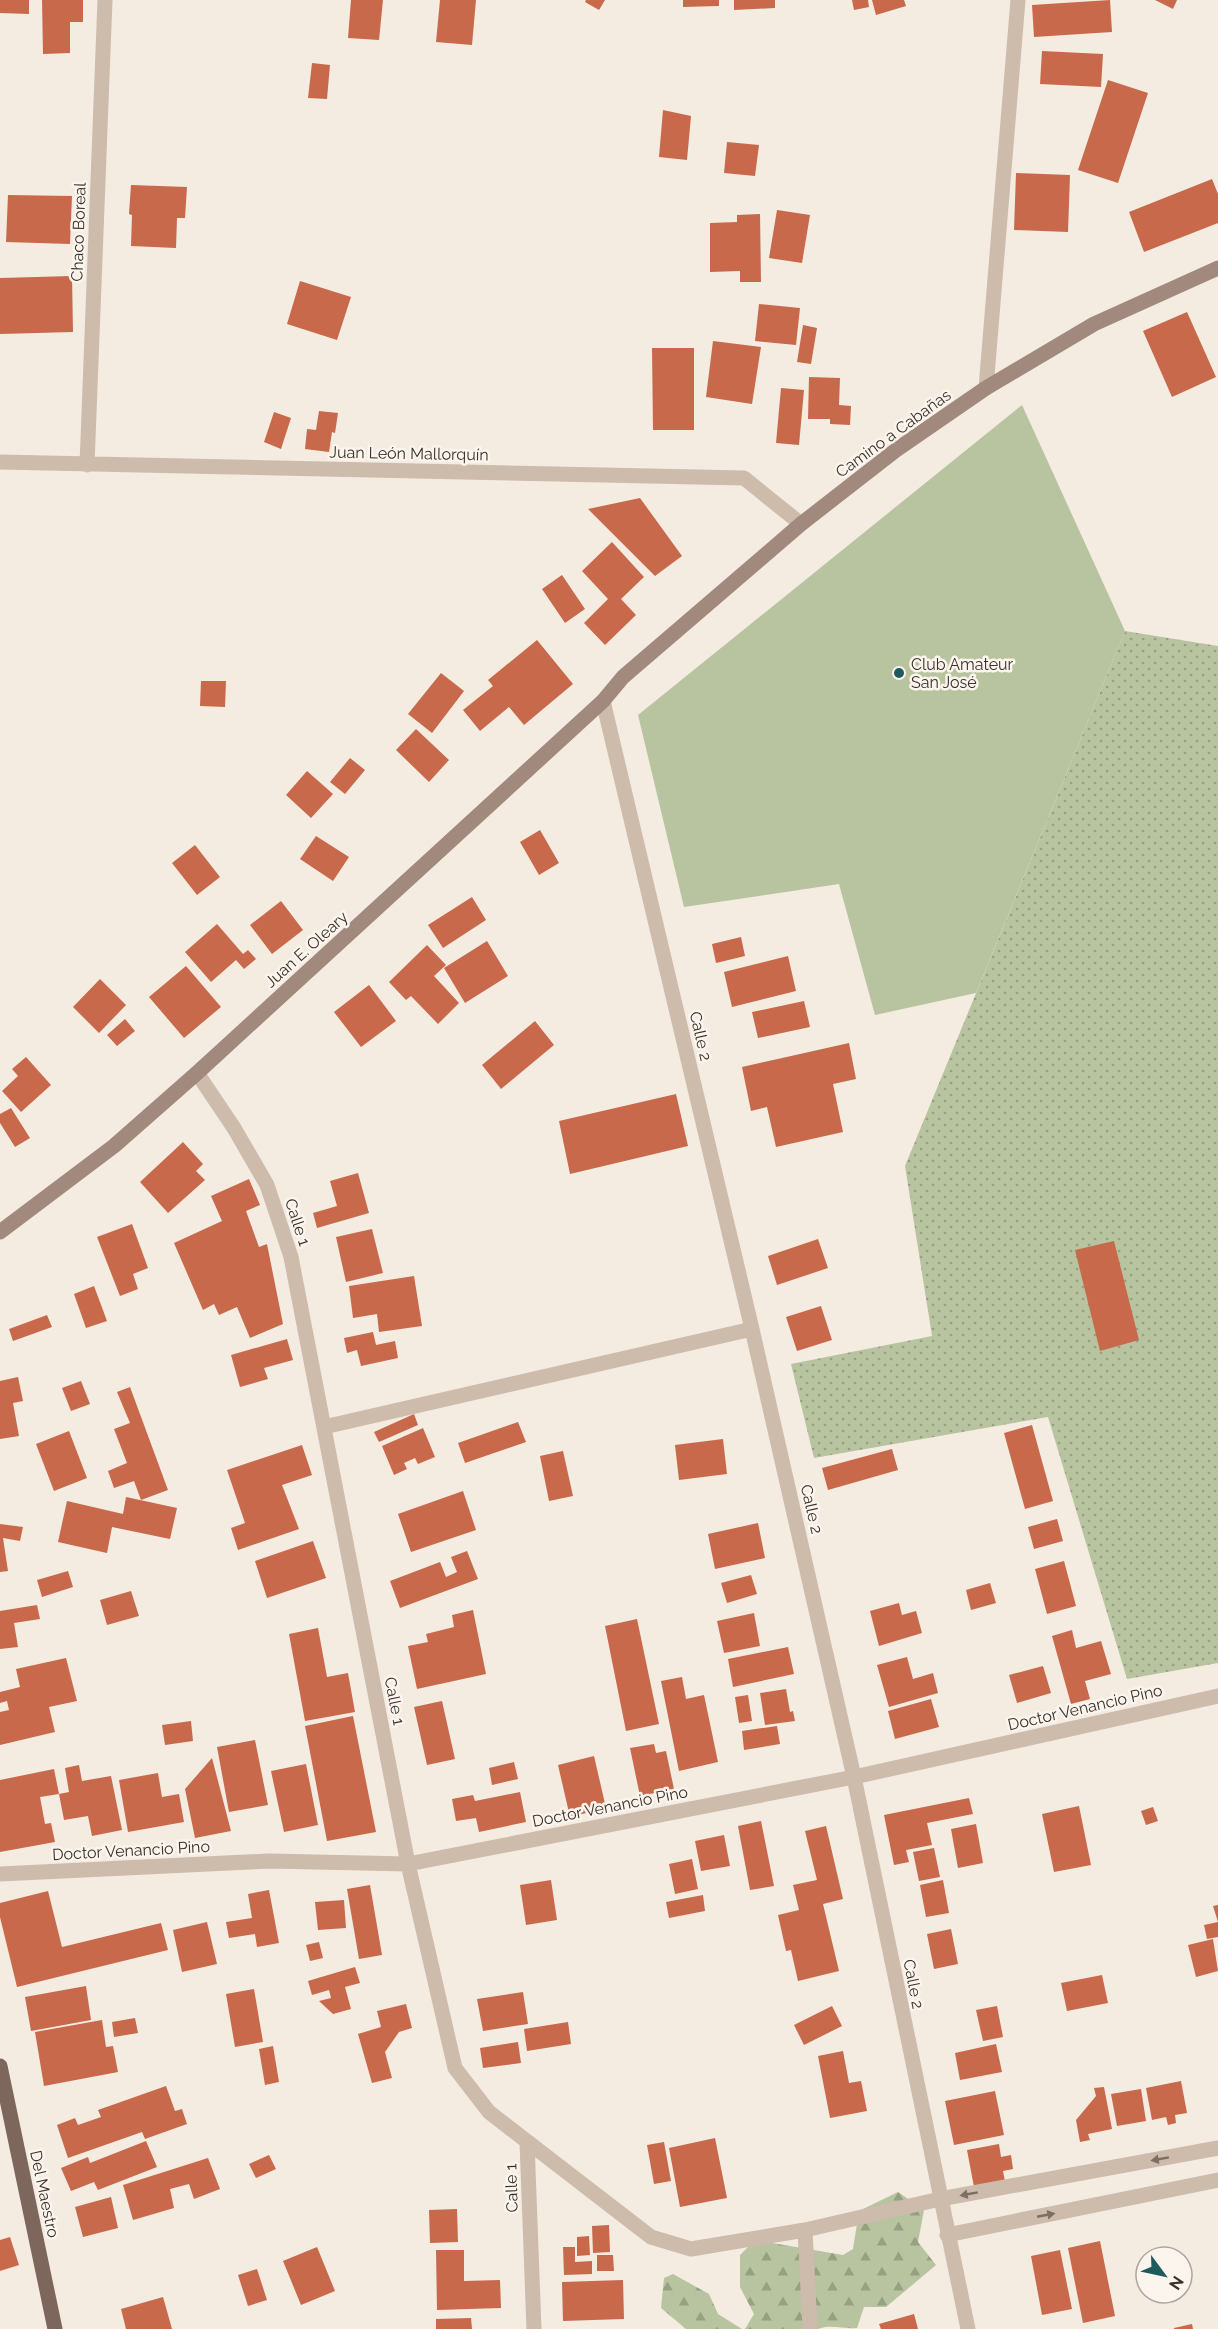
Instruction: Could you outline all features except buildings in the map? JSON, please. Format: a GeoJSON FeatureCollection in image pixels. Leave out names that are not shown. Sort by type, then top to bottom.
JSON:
{"type":"FeatureCollection","features":[{"type":"Feature","properties":{"kind":"main road","name":"Del Maestro"},"geometry":{"type":"LineString","coordinates":[[0,2066],[56,2329]]}},
{"type":"Feature","properties":{"kind":"street","name":"Chaco Boreal"},"geometry":{"type":"LineString","coordinates":[[87,465],[105,0]]}},
{"type":"Feature","properties":{"kind":"street"},"geometry":{"type":"LineString","coordinates":[[986,388],[1018,0]]}},
{"type":"Feature","properties":{"kind":"street","name":"Camino a Cabañas"},"geometry":{"type":"LineString","coordinates":[[623,677],[801,524],[896,450],[986,388],[1094,324],[1218,268]]}},
{"type":"Feature","properties":{"kind":"street","name":"Juan León Mallorquín"},"geometry":{"type":"LineString","coordinates":[[0,462],[744,478],[801,524]]}},
{"type":"Feature","properties":{"kind":"street","name":"Juan E. Oleary"},"geometry":{"type":"LineString","coordinates":[[0,1232],[114,1146],[197,1073],[603,701],[623,677]]}},
{"type":"Feature","properties":{"kind":"street","name":"Calle 2"},"geometry":{"type":"LineString","coordinates":[[603,701],[752,1329],[854,1778],[968,2329]]}},
{"type":"Feature","properties":{"kind":"street","name":"Calle 1"},"geometry":{"type":"LineString","coordinates":[[197,1073],[234,1128],[267,1185],[291,1257],[408,1864],[455,2068],[489,2112],[527,2142],[534,2329]]}},
{"type":"Feature","properties":{"kind":"street"},"geometry":{"type":"LineString","coordinates":[[324,1427],[752,1329]]}},
{"type":"Feature","properties":{"kind":"street","name":"Doctor Venancio Pino"},"geometry":{"type":"LineString","coordinates":[[0,1874],[269,1860],[408,1864],[854,1778],[1218,1696]]}},
{"type":"Feature","properties":{"kind":"street"},"geometry":{"type":"LineString","coordinates":[[527,2142],[651,2237],[691,2248],[805,2230],[940,2199],[1218,2148]]}},
{"type":"Feature","properties":{"kind":"street"},"geometry":{"type":"LineString","coordinates":[[947,2235],[1218,2180]]}},
{"type":"Feature","properties":{"kind":"street"},"geometry":{"type":"LineString","coordinates":[[805,2230],[810,2329]]}},
{"type":"Feature","properties":{"kind":"green space","name":"Club Amateur San José"},"geometry":{"type":"Polygon","coordinates":[[[1022,405],[1125,631],[976,993],[875,1015],[839,884],[684,907],[638,715],[1022,405]]]}},
{"type":"Feature","properties":{"kind":"green space"},"geometry":{"type":"Polygon","coordinates":[[[1125,631],[1218,646],[1218,1663],[1127,1679],[1048,1417],[814,1458],[791,1364],[932,1336],[905,1166],[1125,631]]]}},
{"type":"Feature","properties":{"kind":"green space"},"geometry":{"type":"Polygon","coordinates":[[[898,2192],[924,2210],[918,2242],[936,2265],[886,2307],[864,2307],[857,2328],[745,2329],[754,2314],[740,2287],[740,2255],[755,2240],[843,2255],[853,2249],[859,2211],[898,2192]]]}},
{"type":"Feature","properties":{"kind":"green space"},"geometry":{"type":"Polygon","coordinates":[[[673,2274],[709,2294],[718,2314],[742,2329],[686,2329],[661,2308],[664,2278],[673,2274]]]}},
{"type":"Feature","properties":{"kind":"place","name":"Club Amateur San José"},"geometry":{"type":"Point","coordinates":[899,673]}}]}
